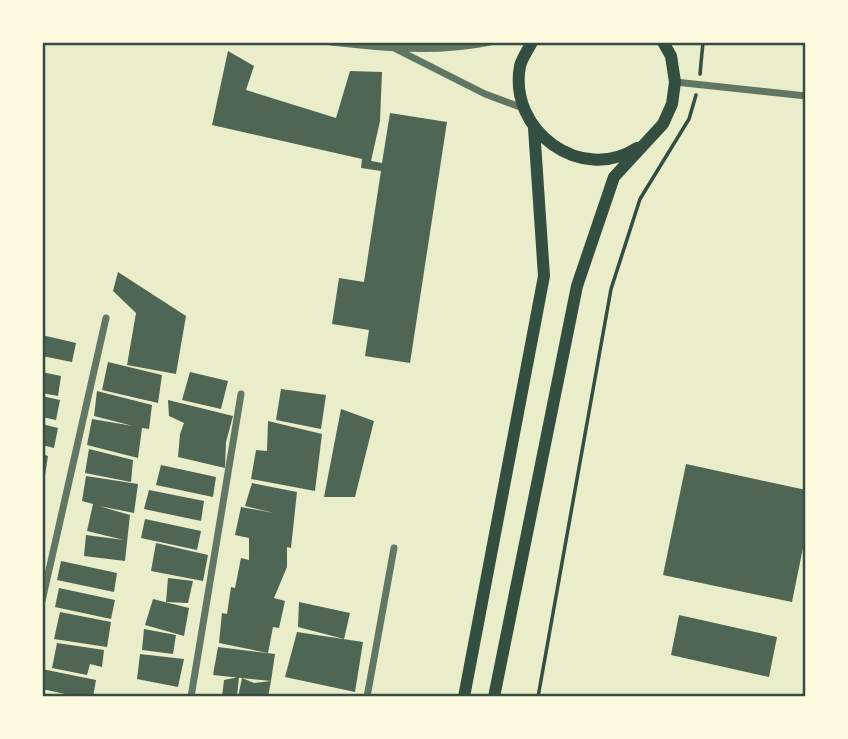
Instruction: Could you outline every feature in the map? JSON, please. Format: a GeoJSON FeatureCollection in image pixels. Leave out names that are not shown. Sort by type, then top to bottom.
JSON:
{"type":"FeatureCollection","features":[{"type":"Feature","properties":{"kind":"main road"},"geometry":{"type":"LineString","coordinates":[[533,42],[520,64],[519,86],[523,108],[534,128],[552,146],[576,157],[602,160],[627,154],[649,140]]}},
{"type":"Feature","properties":{"kind":"main road"},"geometry":{"type":"LineString","coordinates":[[494,697],[577,286],[614,177],[663,124],[672,104],[675,82],[671,56],[664,42]]}},
{"type":"Feature","properties":{"kind":"main road"},"geometry":{"type":"LineString","coordinates":[[464,697],[544,276],[534,128]]}},
{"type":"Feature","properties":{"kind":"street"},"geometry":{"type":"LineString","coordinates":[[331,42],[396,49],[470,46],[490,42]]}},
{"type":"Feature","properties":{"kind":"street"},"geometry":{"type":"LineString","coordinates":[[396,49],[485,94],[523,108]]}},
{"type":"Feature","properties":{"kind":"street"},"geometry":{"type":"LineString","coordinates":[[675,82],[806,96]]}},
{"type":"Feature","properties":{"kind":"street"},"geometry":{"type":"LineString","coordinates":[[42,601],[106,318]]}},
{"type":"Feature","properties":{"kind":"street"},"geometry":{"type":"LineString","coordinates":[[191,697],[241,394]]}},
{"type":"Feature","properties":{"kind":"street"},"geometry":{"type":"LineString","coordinates":[[367,697],[394,548]]}},
{"type":"Feature","properties":{"kind":"path"},"geometry":{"type":"LineString","coordinates":[[538,697],[611,289],[640,199],[689,119],[699,83],[703,42]]}},
{"type":"Feature","properties":{"kind":"building"},"geometry":{"type":"Polygon","coordinates":[[[228,51],[254,66],[246,90],[336,118],[350,71],[382,72],[380,121],[371,161],[382,163],[390,113],[447,122],[410,363],[365,356],[369,330],[332,324],[339,278],[364,282],[381,171],[361,168],[362,159],[212,125],[228,51]]]}},
{"type":"Feature","properties":{"kind":"building"},"geometry":{"type":"Polygon","coordinates":[[[118,272],[186,316],[176,374],[127,365],[136,313],[113,291],[118,272]]]}},
{"type":"Feature","properties":{"kind":"building"},"geometry":{"type":"Polygon","coordinates":[[[42,335],[76,343],[72,362],[42,356],[42,335]]]}},
{"type":"Feature","properties":{"kind":"building"},"geometry":{"type":"Polygon","coordinates":[[[108,362],[162,375],[158,403],[102,390],[108,362]]]}},
{"type":"Feature","properties":{"kind":"building"},"geometry":{"type":"Polygon","coordinates":[[[42,372],[61,376],[58,396],[42,393],[42,372]]]}},
{"type":"Feature","properties":{"kind":"building"},"geometry":{"type":"Polygon","coordinates":[[[190,372],[228,381],[221,409],[182,400],[190,372]]]}},
{"type":"Feature","properties":{"kind":"building"},"geometry":{"type":"Polygon","coordinates":[[[281,389],[326,395],[321,429],[276,420],[281,389]]]}},
{"type":"Feature","properties":{"kind":"building"},"geometry":{"type":"Polygon","coordinates":[[[97,391],[152,405],[149,429],[142,428],[138,458],[87,445],[92,419],[133,426],[94,416],[97,391]]]}},
{"type":"Feature","properties":{"kind":"building"},"geometry":{"type":"Polygon","coordinates":[[[42,396],[60,400],[56,420],[42,417],[42,396]]]}},
{"type":"Feature","properties":{"kind":"building"},"geometry":{"type":"Polygon","coordinates":[[[168,400],[233,416],[226,442],[225,468],[178,457],[184,423],[169,416],[168,400]]]}},
{"type":"Feature","properties":{"kind":"building"},"geometry":{"type":"Polygon","coordinates":[[[341,409],[374,421],[355,497],[324,497],[341,409]]]}},
{"type":"Feature","properties":{"kind":"building"},"geometry":{"type":"Polygon","coordinates":[[[268,421],[322,434],[315,491],[251,479],[256,450],[267,451],[268,421]]]}},
{"type":"Feature","properties":{"kind":"building"},"geometry":{"type":"Polygon","coordinates":[[[42,424],[58,428],[54,448],[42,445],[42,424]]]}},
{"type":"Feature","properties":{"kind":"building"},"geometry":{"type":"Polygon","coordinates":[[[89,449],[133,460],[131,482],[85,473],[89,449]]]}},
{"type":"Feature","properties":{"kind":"building"},"geometry":{"type":"Polygon","coordinates":[[[42,454],[48,456],[45,475],[42,475],[42,454]]]}},
{"type":"Feature","properties":{"kind":"building"},"geometry":{"type":"Polygon","coordinates":[[[686,464],[806,490],[806,533],[792,602],[663,575],[686,464]]]}},
{"type":"Feature","properties":{"kind":"building"},"geometry":{"type":"Polygon","coordinates":[[[161,465],[216,477],[213,497],[156,485],[161,465]]]}},
{"type":"Feature","properties":{"kind":"building"},"geometry":{"type":"Polygon","coordinates":[[[86,476],[138,484],[134,513],[99,506],[130,515],[125,561],[84,556],[86,535],[124,540],[87,531],[93,504],[82,501],[86,476]]]}},
{"type":"Feature","properties":{"kind":"building"},"geometry":{"type":"Polygon","coordinates":[[[252,483],[297,492],[291,548],[287,547],[287,567],[274,598],[285,601],[279,628],[273,627],[268,653],[219,643],[222,613],[227,614],[231,587],[235,588],[241,558],[249,560],[249,538],[235,535],[241,507],[274,513],[245,506],[252,483]]]}},
{"type":"Feature","properties":{"kind":"building"},"geometry":{"type":"Polygon","coordinates":[[[149,490],[204,501],[201,521],[144,509],[149,490]]]}},
{"type":"Feature","properties":{"kind":"building"},"geometry":{"type":"Polygon","coordinates":[[[145,519],[201,531],[197,550],[141,538],[145,519]]]}},
{"type":"Feature","properties":{"kind":"building"},"geometry":{"type":"Polygon","coordinates":[[[156,543],[208,555],[203,581],[151,571],[156,543]]]}},
{"type":"Feature","properties":{"kind":"building"},"geometry":{"type":"Polygon","coordinates":[[[61,561],[117,573],[114,592],[57,580],[61,561]]]}},
{"type":"Feature","properties":{"kind":"building"},"geometry":{"type":"Polygon","coordinates":[[[168,578],[193,581],[188,603],[166,602],[168,578]]]}},
{"type":"Feature","properties":{"kind":"building"},"geometry":{"type":"Polygon","coordinates":[[[59,588],[115,600],[111,619],[55,607],[59,588]]]}},
{"type":"Feature","properties":{"kind":"building"},"geometry":{"type":"Polygon","coordinates":[[[153,599],[189,608],[184,636],[145,625],[153,599]]]}},
{"type":"Feature","properties":{"kind":"building"},"geometry":{"type":"Polygon","coordinates":[[[299,602],[350,613],[344,639],[298,627],[299,602]]]}},
{"type":"Feature","properties":{"kind":"building"},"geometry":{"type":"Polygon","coordinates":[[[60,612],[111,622],[107,647],[54,639],[60,612]]]}},
{"type":"Feature","properties":{"kind":"building"},"geometry":{"type":"Polygon","coordinates":[[[679,615],[777,637],[769,677],[671,655],[679,615]]]}},
{"type":"Feature","properties":{"kind":"building"},"geometry":{"type":"Polygon","coordinates":[[[144,629],[176,635],[173,654],[142,650],[144,629]]]}},
{"type":"Feature","properties":{"kind":"building"},"geometry":{"type":"Polygon","coordinates":[[[297,632],[363,642],[355,692],[285,677],[297,632]]]}},
{"type":"Feature","properties":{"kind":"building"},"geometry":{"type":"Polygon","coordinates":[[[57,643],[104,650],[102,667],[90,664],[87,675],[52,668],[57,643]]]}},
{"type":"Feature","properties":{"kind":"building"},"geometry":{"type":"Polygon","coordinates":[[[218,647],[275,654],[271,681],[213,675],[218,647]]]}},
{"type":"Feature","properties":{"kind":"building"},"geometry":{"type":"Polygon","coordinates":[[[140,654],[184,659],[178,687],[137,679],[140,654]]]}},
{"type":"Feature","properties":{"kind":"building"},"geometry":{"type":"Polygon","coordinates":[[[42,669],[96,680],[93,697],[79,697],[42,689],[42,669]]]}},
{"type":"Feature","properties":{"kind":"building"},"geometry":{"type":"Polygon","coordinates":[[[239,677],[237,697],[222,697],[224,680],[239,677]]]}},
{"type":"Feature","properties":{"kind":"building"},"geometry":{"type":"Polygon","coordinates":[[[242,678],[254,683],[271,681],[268,697],[238,697],[242,678]]]}}]}
